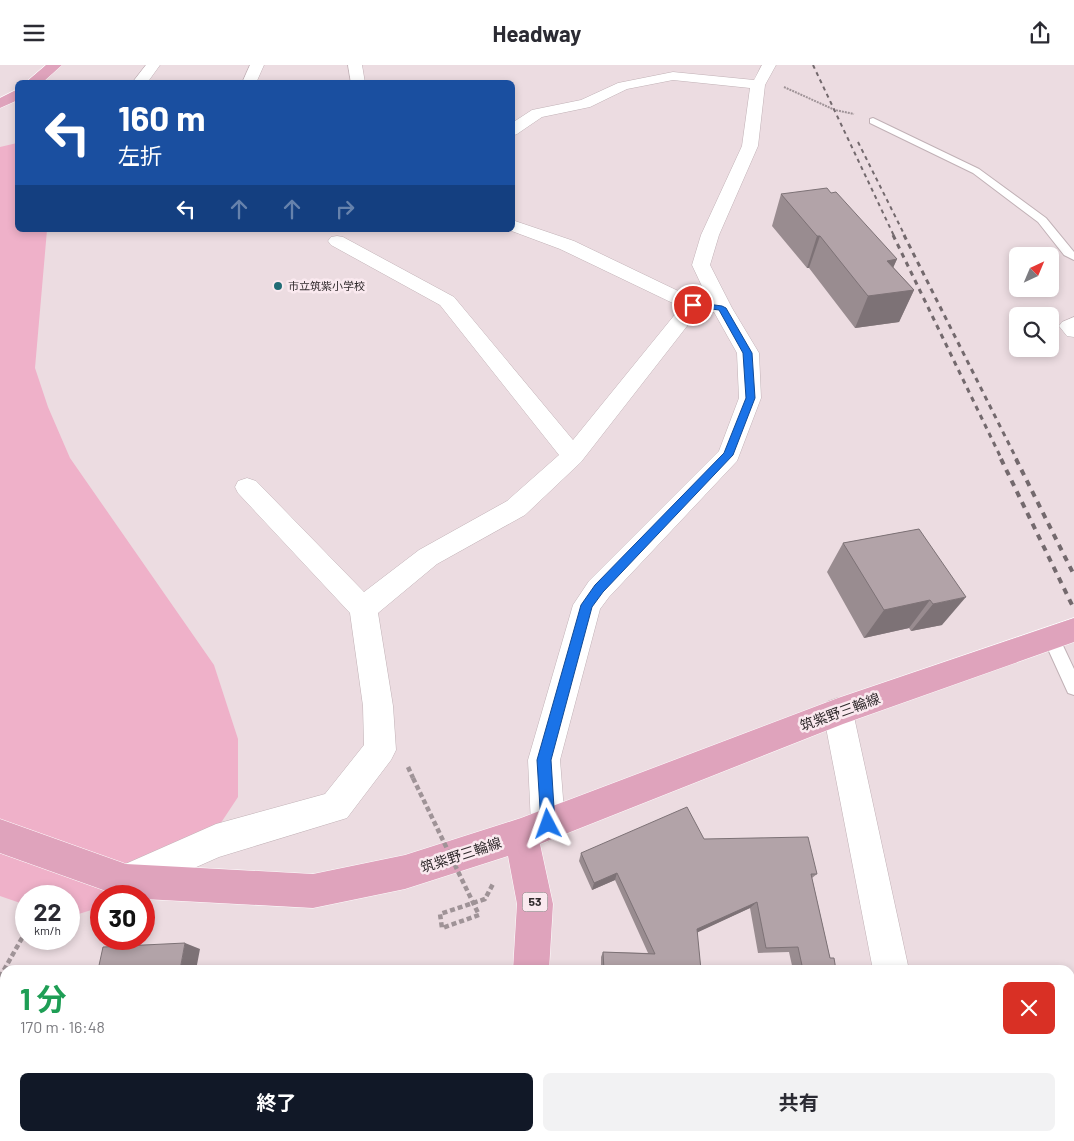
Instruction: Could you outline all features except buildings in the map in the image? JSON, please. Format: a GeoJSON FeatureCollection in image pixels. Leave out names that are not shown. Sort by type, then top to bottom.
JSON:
{"type":"FeatureCollection","features":[{"type":"Feature","properties":{"kind":"main road"},"geometry":{"type":"LineString","coordinates":[[36,80],[55,65]]}},
{"type":"Feature","properties":{"kind":"main road"},"geometry":{"type":"LineString","coordinates":[[0,104],[15,95]]}},
{"type":"Feature","properties":{"kind":"main road","name":"筑紫野三輪線"},"geometry":{"type":"LineString","coordinates":[[0,836],[126,881],[313,891],[405,873],[535,829],[838,711],[1062,634]]}},
{"type":"Feature","properties":{"kind":"main road","name":"53"},"geometry":{"type":"LineString","coordinates":[[531,965],[535,904],[535,829]]}},
{"type":"Feature","properties":{"kind":"street"},"geometry":{"type":"LineString","coordinates":[[141,80],[153,65]]}},
{"type":"Feature","properties":{"kind":"street"},"geometry":{"type":"LineString","coordinates":[[250,80],[257,65]]}},
{"type":"Feature","properties":{"kind":"street"},"geometry":{"type":"LineString","coordinates":[[355,65],[358,80]]}},
{"type":"Feature","properties":{"kind":"street"},"geometry":{"type":"LineString","coordinates":[[515,129],[537,113],[585,104],[623,86],[673,76],[763,75],[750,145],[710,235],[701,265],[722,308],[748,353],[750,398],[728,455],[599,589],[587,605],[544,760],[535,829]]}},
{"type":"Feature","properties":{"kind":"street"},"geometry":{"type":"LineString","coordinates":[[515,226],[567,245],[693,305],[722,308]]}},
{"type":"Feature","properties":{"kind":"street"},"geometry":{"type":"LineString","coordinates":[[337,241],[447,301],[573,456]]}},
{"type":"Feature","properties":{"kind":"street"},"geometry":{"type":"LineString","coordinates":[[363,609],[428,557],[516,507],[573,456],[693,305]]}},
{"type":"Feature","properties":{"kind":"street"},"geometry":{"type":"LineString","coordinates":[[1074,323],[1069,326],[1074,331]]}},
{"type":"Feature","properties":{"kind":"street"},"geometry":{"type":"LineString","coordinates":[[126,881],[216,841],[335,807],[380,750],[378,706],[363,609],[247,487]]}},
{"type":"Feature","properties":{"kind":"street"},"geometry":{"type":"LineString","coordinates":[[838,711],[890,965]]}},
{"type":"Feature","properties":{"kind":"lane"},"geometry":{"type":"LineString","coordinates":[[873,121],[976,171],[1042,220],[1068,253],[1074,257]]}},
{"type":"Feature","properties":{"kind":"lane"},"geometry":{"type":"LineString","coordinates":[[1062,634],[1074,687]]}},
{"type":"Feature","properties":{"kind":"path"},"geometry":{"type":"LineString","coordinates":[[763,75],[780,86],[792,89],[821,105],[844,113],[860,114],[873,121]]}},
{"type":"Feature","properties":{"kind":"path"},"geometry":{"type":"LineString","coordinates":[[413,778],[480,915],[442,928],[440,914],[485,899],[496,879]]}},
{"type":"Feature","properties":{"kind":"path"},"geometry":{"type":"LineString","coordinates":[[7,965],[15,950]]}},
{"type":"Feature","properties":{"kind":"shaded area"},"geometry":{"type":"Polygon","coordinates":[[[15,143],[15,232],[47,232],[35,368],[48,407],[70,458],[214,665],[238,739],[238,797],[199,856],[155,888],[155,885],[90,885],[90,910],[80,914],[80,885],[15,885],[15,901],[0,896],[0,147],[15,143]]]}},
{"type":"Feature","properties":{"kind":"railway"},"geometry":{"type":"LineString","coordinates":[[813,65],[894,236]]}},
{"type":"Feature","properties":{"kind":"railway"},"geometry":{"type":"LineString","coordinates":[[858,142],[905,236]]}},
{"type":"Feature","properties":{"kind":"railway"},"geometry":{"type":"LineString","coordinates":[[893,235],[1002,460]]}},
{"type":"Feature","properties":{"kind":"railway"},"geometry":{"type":"LineString","coordinates":[[904,235],[1017,460]]}},
{"type":"Feature","properties":{"kind":"railway"},"geometry":{"type":"LineString","coordinates":[[1001,459],[1074,609]]}},
{"type":"Feature","properties":{"kind":"railway"},"geometry":{"type":"LineString","coordinates":[[1016,459],[1074,575]]}},
{"type":"Feature","properties":{"kind":"place","name":"市立筑紫小学校"},"geometry":{"type":"Point","coordinates":[278,286]}},
{"type":"Feature","properties":{"kind":"route"},"geometry":{"type":"LineString","coordinates":[[548,824],[544,760],[587,605],[599,589],[728,455],[750,398],[748,353],[722,308],[693,305]]}}]}
